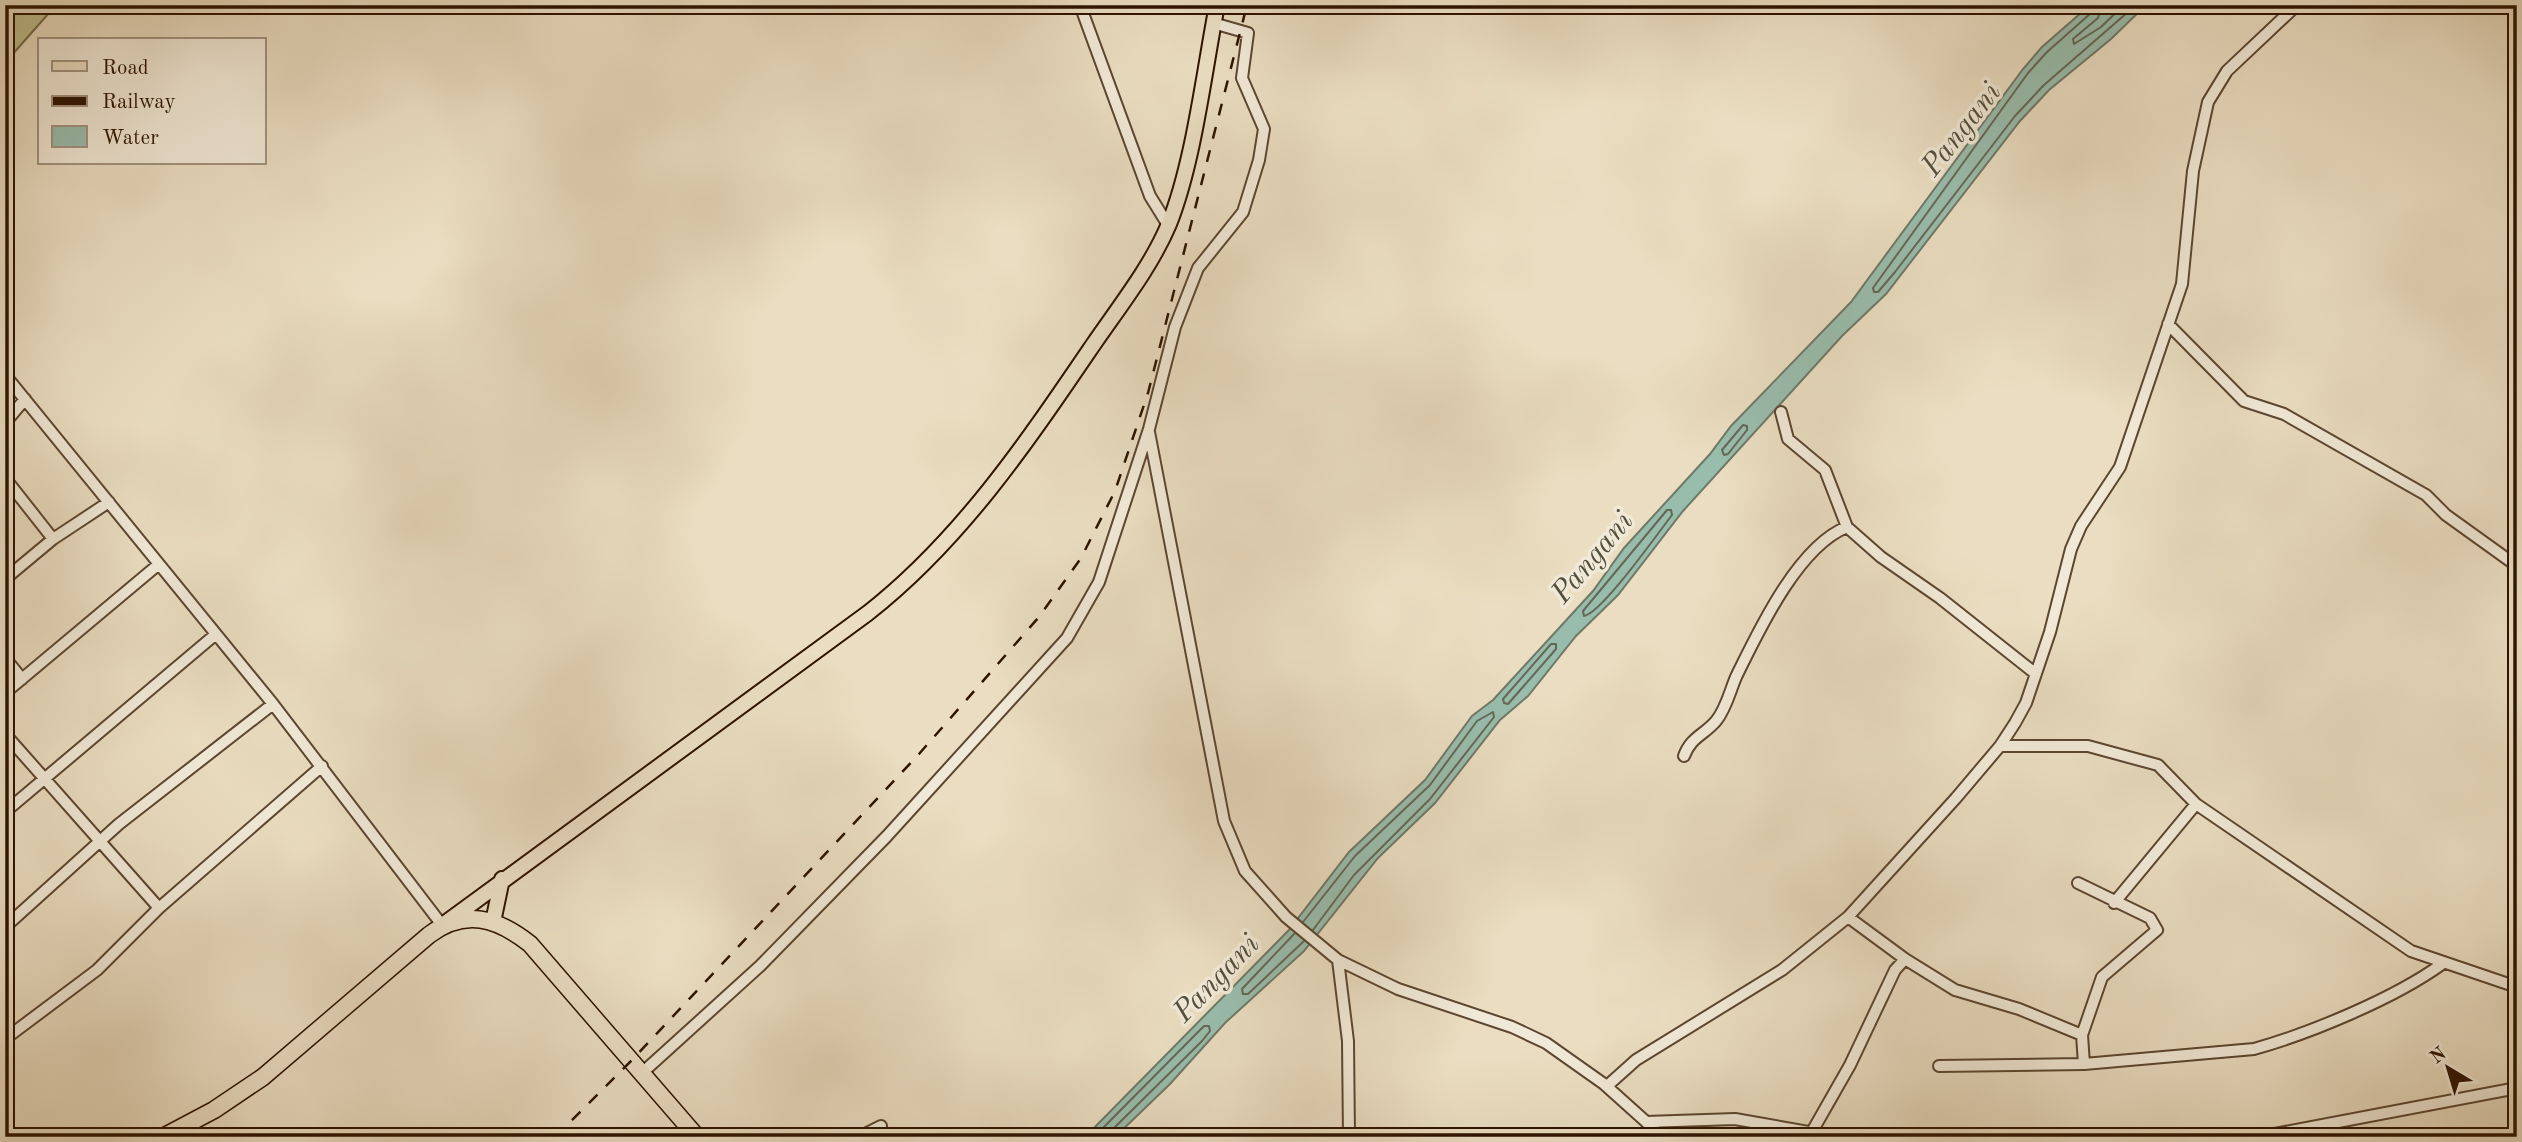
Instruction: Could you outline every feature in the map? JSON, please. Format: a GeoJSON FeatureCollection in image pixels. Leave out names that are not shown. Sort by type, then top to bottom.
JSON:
{"type":"FeatureCollection","features":[{"type":"Feature","properties":{"kind":"highway"},"geometry":{"type":"LineString","coordinates":[[163,1137],[214,1111],[263,1077],[442,925],[468,917],[494,922],[515,932],[530,944],[642,1073],[687,1133]]}},
{"type":"Feature","properties":{"kind":"main road"},"geometry":{"type":"LineString","coordinates":[[442,925],[868,613],[918,570],[977,508],[1138,279],[1168,225],[1180,189],[1217,5]]}},
{"type":"Feature","properties":{"kind":"main road"},"geometry":{"type":"LineString","coordinates":[[494,922],[502,879]]}},
{"type":"Feature","properties":{"kind":"street"},"geometry":{"type":"LineString","coordinates":[[1607,1086],[1636,1060],[1782,970],[1848,917],[2000,746],[2026,703],[2071,550],[2081,526],[2120,467],[2168,324],[2184,273],[2193,171],[2208,102],[2227,71],[2297,5]]}},
{"type":"Feature","properties":{"kind":"street"},"geometry":{"type":"LineString","coordinates":[[1081,6],[1150,196],[1168,225]]}},
{"type":"Feature","properties":{"kind":"street"},"geometry":{"type":"LineString","coordinates":[[642,1073],[760,966],[887,836],[1067,638],[1099,582],[1149,429],[1175,327],[1198,268],[1243,212],[1259,160],[1264,129],[1242,78],[1248,33],[1213,23]]}},
{"type":"Feature","properties":{"kind":"street"},"geometry":{"type":"LineString","coordinates":[[2168,324],[2244,401],[2284,414],[2426,495],[2446,514],[2517,566]]}},
{"type":"Feature","properties":{"kind":"street"},"geometry":{"type":"LineString","coordinates":[[5,375],[273,704],[442,925]]}},
{"type":"Feature","properties":{"kind":"street"},"geometry":{"type":"LineString","coordinates":[[5,423],[25,400]]}},
{"type":"Feature","properties":{"kind":"street"},"geometry":{"type":"LineString","coordinates":[[1781,412],[1788,439],[1825,470],[1847,527],[1881,557],[1940,598],[2036,674]]}},
{"type":"Feature","properties":{"kind":"street"},"geometry":{"type":"LineString","coordinates":[[1149,429],[1224,821],[1245,871],[1286,917],[1338,960],[1398,989],[1512,1027],[1546,1043],[1607,1086],[1663,1137]]}},
{"type":"Feature","properties":{"kind":"street"},"geometry":{"type":"LineString","coordinates":[[5,478],[53,540]]}},
{"type":"Feature","properties":{"kind":"street"},"geometry":{"type":"LineString","coordinates":[[5,579],[53,540],[109,502]]}},
{"type":"Feature","properties":{"kind":"street"},"geometry":{"type":"LineString","coordinates":[[1684,756],[1695,736],[1715,722],[1760,632],[1795,573],[1822,542],[1847,527]]}},
{"type":"Feature","properties":{"kind":"street"},"geometry":{"type":"LineString","coordinates":[[5,692],[159,564]]}},
{"type":"Feature","properties":{"kind":"street"},"geometry":{"type":"LineString","coordinates":[[5,812],[216,634]]}},
{"type":"Feature","properties":{"kind":"street"},"geometry":{"type":"LineString","coordinates":[[5,658],[22,679]]}},
{"type":"Feature","properties":{"kind":"street"},"geometry":{"type":"LineString","coordinates":[[5,927],[100,841],[273,704]]}},
{"type":"Feature","properties":{"kind":"street"},"geometry":{"type":"LineString","coordinates":[[5,734],[159,908]]}},
{"type":"Feature","properties":{"kind":"street"},"geometry":{"type":"LineString","coordinates":[[2000,746],[2088,746],[2158,765],[2196,804],[2378,930],[2412,951],[2442,964],[2517,987]]}},
{"type":"Feature","properties":{"kind":"street"},"geometry":{"type":"LineString","coordinates":[[5,1039],[97,970],[159,908],[322,766]]}},
{"type":"Feature","properties":{"kind":"street"},"geometry":{"type":"LineString","coordinates":[[2115,903],[2196,804]]}},
{"type":"Feature","properties":{"kind":"street"},"geometry":{"type":"LineString","coordinates":[[2078,883],[2150,918],[2157,930],[2102,977],[2082,1035],[2084,1064]]}},
{"type":"Feature","properties":{"kind":"street"},"geometry":{"type":"LineString","coordinates":[[1848,917],[1905,959],[1955,990],[2019,1009],[2082,1035]]}},
{"type":"Feature","properties":{"kind":"street"},"geometry":{"type":"LineString","coordinates":[[1809,1135],[1850,1065],[1895,970],[1905,959]]}},
{"type":"Feature","properties":{"kind":"street"},"geometry":{"type":"LineString","coordinates":[[1338,960],[1348,1041],[1349,1137]]}},
{"type":"Feature","properties":{"kind":"street"},"geometry":{"type":"LineString","coordinates":[[1940,1066],[2084,1064],[2254,1049],[2280,1042],[2415,984],[2442,964]]}},
{"type":"Feature","properties":{"kind":"street"},"geometry":{"type":"LineString","coordinates":[[2259,1137],[2517,1088]]}},
{"type":"Feature","properties":{"kind":"street"},"geometry":{"type":"LineString","coordinates":[[1646,1122],[1735,1119],[1809,1135],[1837,1137]]}},
{"type":"Feature","properties":{"kind":"street"},"geometry":{"type":"LineString","coordinates":[[859,1137],[881,1126]]}},
{"type":"Feature","properties":{"kind":"shaded area"},"geometry":{"type":"Polygon","coordinates":[[[5,5],[56,5],[5,63],[5,5]]]}},
{"type":"Feature","properties":{"kind":"water"},"geometry":{"type":"Polygon","coordinates":[[[2090,5],[2146,5],[2111,39],[2049,90],[2020,121],[1886,294],[1842,336],[1683,511],[1618,595],[1576,636],[1528,696],[1500,720],[1435,803],[1378,858],[1304,951],[1225,1023],[1170,1084],[1115,1137],[1085,1137],[1288,931],[1349,852],[1425,780],[1472,716],[1493,700],[1593,591],[1624,548],[1710,454],[1731,426],[1851,302],[2023,69],[2042,47],[2090,5]]]}},
{"type":"Feature","properties":{"kind":"railway"},"geometry":{"type":"LineString","coordinates":[[555,1137],[631,1061],[919,754],[1039,617],[1081,558],[1115,491],[1148,393],[1247,5]]}},
{"type":"Feature","properties":{"kind":"water label","name":"Pangani"},"geometry":{"type":"Point","coordinates":[1962,130]}},
{"type":"Feature","properties":{"kind":"water label","name":"Pangani"},"geometry":{"type":"Point","coordinates":[1593,558]}},
{"type":"Feature","properties":{"kind":"water label","name":"Pangani"},"geometry":{"type":"Point","coordinates":[1217,979]}}]}
